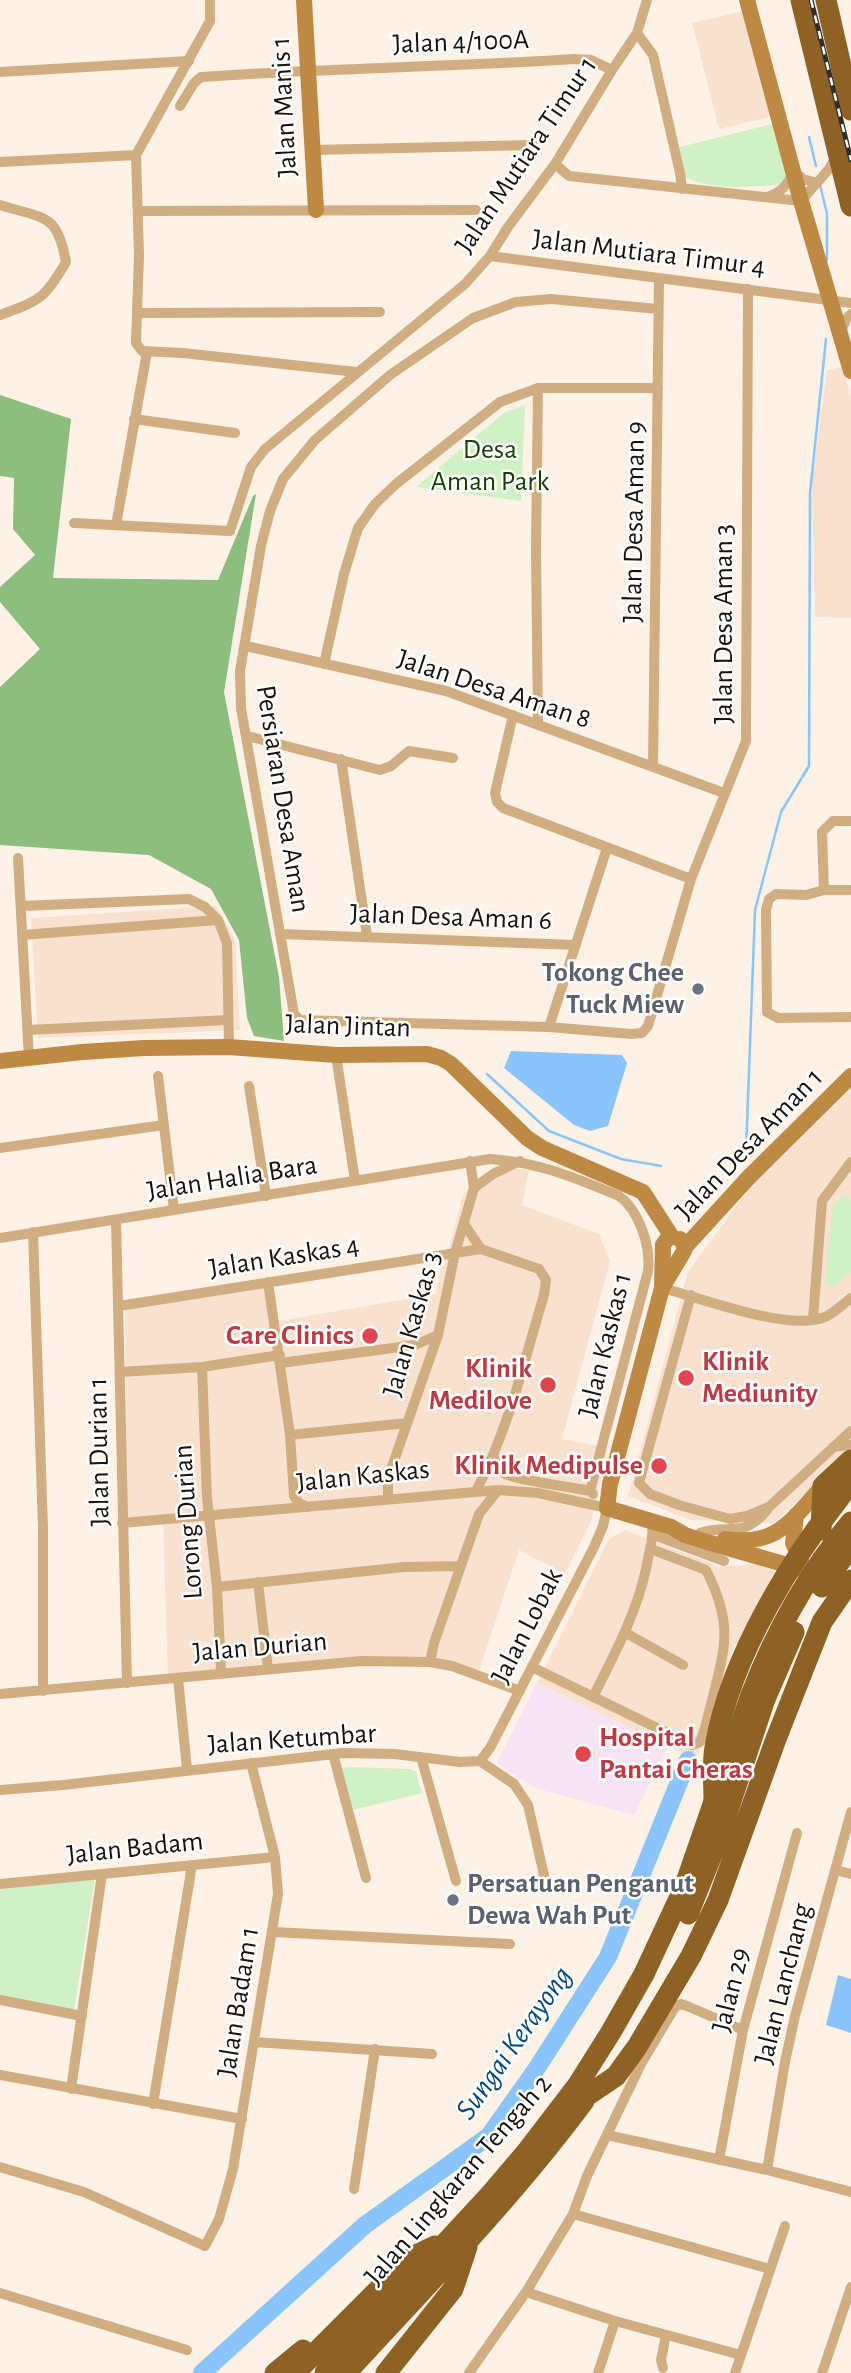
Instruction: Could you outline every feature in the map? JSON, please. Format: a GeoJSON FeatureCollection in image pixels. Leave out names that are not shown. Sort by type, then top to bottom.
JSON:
{"type":"FeatureCollection","features":[{"type":"Feature","properties":{"kind":"highway"},"geometry":{"type":"LineString","coordinates":[[801,0],[851,206]]}},
{"type":"Feature","properties":{"kind":"highway"},"geometry":{"type":"LineString","coordinates":[[826,0],[845,60],[850,101]]}},
{"type":"Feature","properties":{"kind":"highway"},"geometry":{"type":"LineString","coordinates":[[851,1460],[824,1486],[820,1529],[834,1549],[851,1552]]}},
{"type":"Feature","properties":{"kind":"highway"},"geometry":{"type":"LineString","coordinates":[[714,1800],[715,1748],[731,1690],[762,1615],[851,1483]]}},
{"type":"Feature","properties":{"kind":"highway","name":"Jalan Lingkaran Tengah 2"},"geometry":{"type":"LineString","coordinates":[[346,2373],[448,2239],[528,2150],[577,2087],[611,2032],[644,1974],[684,1888],[767,1654],[824,1558],[851,1522]]}},
{"type":"Feature","properties":{"kind":"highway","name":"Jalan Lingkaran Tengah 2"},"geometry":{"type":"LineString","coordinates":[[325,2373],[470,2238],[541,2158],[588,2095],[623,2041],[661,1972],[699,1889],[780,1661],[799,1623],[851,1546]]}},
{"type":"Feature","properties":{"kind":"highway"},"geometry":{"type":"LineString","coordinates":[[588,2095],[615,2076],[637,2047],[691,1956],[718,1900],[822,1622],[851,1580]]}},
{"type":"Feature","properties":{"kind":"highway"},"geometry":{"type":"LineString","coordinates":[[386,2373],[453,2289],[470,2238]]}},
{"type":"Feature","properties":{"kind":"highway"},"geometry":{"type":"LineString","coordinates":[[295,2373],[410,2258],[448,2239]]}},
{"type":"Feature","properties":{"kind":"highway"},"geometry":{"type":"LineString","coordinates":[[275,2373],[301,2351],[348,2320]]}},
{"type":"Feature","properties":{"kind":"street"},"geometry":{"type":"LineString","coordinates":[[74,523],[116,525],[144,351],[135,337],[138,313],[136,155],[210,21],[210,0]]}},
{"type":"Feature","properties":{"kind":"street","name":"Jalan Manis 1"},"geometry":{"type":"LineString","coordinates":[[304,0],[316,210]]}},
{"type":"Feature","properties":{"kind":"street","name":"Jalan Mutiara Timur 1"},"geometry":{"type":"LineString","coordinates":[[116,525],[230,531],[251,467],[265,449],[355,372],[465,284],[490,256],[555,164],[637,33],[647,0]]}},
{"type":"Feature","properties":{"kind":"street"},"geometry":{"type":"LineString","coordinates":[[747,0],[801,201],[851,371]]}},
{"type":"Feature","properties":{"kind":"street"},"geometry":{"type":"LineString","coordinates":[[637,33],[653,55],[681,173],[682,189]]}},
{"type":"Feature","properties":{"kind":"street","name":"Jalan 4/100A"},"geometry":{"type":"LineString","coordinates":[[180,106],[194,83],[201,77],[309,69],[574,59],[591,60],[612,70]]}},
{"type":"Feature","properties":{"kind":"street"},"geometry":{"type":"LineString","coordinates":[[0,72],[189,61]]}},
{"type":"Feature","properties":{"kind":"street"},"geometry":{"type":"LineString","coordinates":[[313,150],[533,145]]}},
{"type":"Feature","properties":{"kind":"street"},"geometry":{"type":"LineString","coordinates":[[801,201],[838,153]]}},
{"type":"Feature","properties":{"kind":"street"},"geometry":{"type":"LineString","coordinates":[[0,162],[136,155]]}},
{"type":"Feature","properties":{"kind":"street"},"geometry":{"type":"LineString","coordinates":[[555,164],[569,176],[801,201]]}},
{"type":"Feature","properties":{"kind":"street"},"geometry":{"type":"LineString","coordinates":[[794,172],[817,183]]}},
{"type":"Feature","properties":{"kind":"street"},"geometry":{"type":"LineString","coordinates":[[764,198],[776,195],[785,187],[794,172]]}},
{"type":"Feature","properties":{"kind":"street"},"geometry":{"type":"LineString","coordinates":[[0,205],[51,221],[62,236],[66,262],[44,295],[33,303],[0,315]]}},
{"type":"Feature","properties":{"kind":"street"},"geometry":{"type":"LineString","coordinates":[[138,211],[476,210]]}},
{"type":"Feature","properties":{"kind":"street","name":"Jalan Mutiara Timur 4"},"geometry":{"type":"LineString","coordinates":[[490,256],[851,303]]}},
{"type":"Feature","properties":{"kind":"street","name":"Jalan Mutiara Timur 4"},"geometry":{"type":"LineString","coordinates":[[803,296],[815,290],[822,271]]}},
{"type":"Feature","properties":{"kind":"street","name":"Jalan Desa Aman 9"},"geometry":{"type":"LineString","coordinates":[[653,766],[659,278]]}},
{"type":"Feature","properties":{"kind":"street","name":"Jalan Desa Aman 3"},"geometry":{"type":"LineString","coordinates":[[549,1027],[631,1034],[642,1033],[648,1026],[691,879],[746,741],[748,289]]}},
{"type":"Feature","properties":{"kind":"street","name":"Persiaran Desa Aman"},"geometry":{"type":"LineString","coordinates":[[549,1027],[300,1020],[294,1014],[241,708],[240,671],[261,546],[270,511],[283,479],[315,440],[390,375],[472,318],[516,302],[551,299],[658,309]]}},
{"type":"Feature","properties":{"kind":"street"},"geometry":{"type":"LineString","coordinates":[[138,313],[380,312]]}},
{"type":"Feature","properties":{"kind":"street"},"geometry":{"type":"LineString","coordinates":[[841,332],[851,314]]}},
{"type":"Feature","properties":{"kind":"street"},"geometry":{"type":"LineString","coordinates":[[144,351],[355,372]]}},
{"type":"Feature","properties":{"kind":"street"},"geometry":{"type":"LineString","coordinates":[[324,664],[344,574],[358,528],[375,504],[396,484],[500,402],[538,388],[658,388]]}},
{"type":"Feature","properties":{"kind":"street"},"geometry":{"type":"LineString","coordinates":[[538,388],[538,724]]}},
{"type":"Feature","properties":{"kind":"street"},"geometry":{"type":"LineString","coordinates":[[134,419],[235,433]]}},
{"type":"Feature","properties":{"kind":"street","name":"Jalan Desa Aman 8"},"geometry":{"type":"LineString","coordinates":[[246,646],[446,691],[724,793]]}},
{"type":"Feature","properties":{"kind":"street"},"geometry":{"type":"LineString","coordinates":[[513,715],[495,793],[497,802],[503,808],[691,879]]}},
{"type":"Feature","properties":{"kind":"street"},"geometry":{"type":"LineString","coordinates":[[247,736],[380,770],[391,766],[409,751],[453,758]]}},
{"type":"Feature","properties":{"kind":"street"},"geometry":{"type":"LineString","coordinates":[[341,759],[368,936]]}},
{"type":"Feature","properties":{"kind":"street"},"geometry":{"type":"LineString","coordinates":[[824,890],[822,832],[832,821],[851,821]]}},
{"type":"Feature","properties":{"kind":"street"},"geometry":{"type":"LineString","coordinates":[[549,1027],[607,848]]}},
{"type":"Feature","properties":{"kind":"street"},"geometry":{"type":"LineString","coordinates":[[18,858],[29,1059]]}},
{"type":"Feature","properties":{"kind":"street"},"geometry":{"type":"LineString","coordinates":[[851,890],[824,890],[806,895],[776,894],[769,899],[766,910],[767,1012],[778,1018],[851,1017]]}},
{"type":"Feature","properties":{"kind":"street"},"geometry":{"type":"LineString","coordinates":[[21,906],[189,900],[205,907],[218,920],[228,943],[229,1047]]}},
{"type":"Feature","properties":{"kind":"street"},"geometry":{"type":"LineString","coordinates":[[22,935],[218,920]]}},
{"type":"Feature","properties":{"kind":"street","name":"Jalan Desa Aman 6"},"geometry":{"type":"LineString","coordinates":[[281,933],[576,945]]}},
{"type":"Feature","properties":{"kind":"street"},"geometry":{"type":"LineString","coordinates":[[28,1030],[228,1020]]}},
{"type":"Feature","properties":{"kind":"street","name":"Jalan Jintan"},"geometry":{"type":"LineString","coordinates":[[0,1061],[120,1049],[229,1047],[336,1055],[427,1054],[452,1064],[527,1138],[542,1148],[636,1188],[648,1199],[652,1218],[673,1247]]}},
{"type":"Feature","properties":{"kind":"street"},"geometry":{"type":"LineString","coordinates":[[336,1055],[355,1181]]}},
{"type":"Feature","properties":{"kind":"street"},"geometry":{"type":"LineString","coordinates":[[158,1076],[174,1210]]}},
{"type":"Feature","properties":{"kind":"street","name":"Jalan Desa Aman 1"},"geometry":{"type":"LineString","coordinates":[[673,1247],[692,1242],[749,1177],[851,1076]]}},
{"type":"Feature","properties":{"kind":"street"},"geometry":{"type":"LineString","coordinates":[[249,1086],[266,1196]]}},
{"type":"Feature","properties":{"kind":"street"},"geometry":{"type":"LineString","coordinates":[[0,1148],[164,1125]]}},
{"type":"Feature","properties":{"kind":"street","name":"Jalan Halia Bara"},"geometry":{"type":"LineString","coordinates":[[0,1238],[470,1161]]}},
{"type":"Feature","properties":{"kind":"street","name":"Jalan Kaskas 1"},"geometry":{"type":"LineString","coordinates":[[470,1161],[521,1161],[559,1171],[627,1202],[648,1249],[648,1271],[590,1491]]}},
{"type":"Feature","properties":{"kind":"street","name":"Jalan Kaskas 3"},"geometry":{"type":"LineString","coordinates":[[388,1499],[388,1478],[438,1335],[455,1253],[474,1188],[470,1161]]}},
{"type":"Feature","properties":{"kind":"street"},"geometry":{"type":"LineString","coordinates":[[474,1188],[492,1174],[521,1161]]}},
{"type":"Feature","properties":{"kind":"street"},"geometry":{"type":"LineString","coordinates":[[813,1319],[822,1201],[851,1163]]}},
{"type":"Feature","properties":{"kind":"street","name":"Jalan Durian 1"},"geometry":{"type":"LineString","coordinates":[[116,1220],[127,1683]]}},
{"type":"Feature","properties":{"kind":"street"},"geometry":{"type":"LineString","coordinates":[[464,1224],[481,1249]]}},
{"type":"Feature","properties":{"kind":"street"},"geometry":{"type":"LineString","coordinates":[[33,1232],[43,1528],[43,1691]]}},
{"type":"Feature","properties":{"kind":"street"},"geometry":{"type":"LineString","coordinates":[[607,1508],[610,1484],[673,1247]]}},
{"type":"Feature","properties":{"kind":"street"},"geometry":{"type":"LineString","coordinates":[[455,1253],[481,1249],[539,1269],[546,1280],[515,1394],[494,1457],[476,1491],[479,1514]]}},
{"type":"Feature","properties":{"kind":"street","name":"Jalan Kaskas 4"},"geometry":{"type":"LineString","coordinates":[[119,1306],[455,1253]]}},
{"type":"Feature","properties":{"kind":"street"},"geometry":{"type":"LineString","coordinates":[[268,1282],[290,1435],[294,1496],[299,1503],[308,1507]]}},
{"type":"Feature","properties":{"kind":"street"},"geometry":{"type":"LineString","coordinates":[[662,1288],[759,1316],[801,1322],[825,1317],[851,1298]]}},
{"type":"Feature","properties":{"kind":"street"},"geometry":{"type":"LineString","coordinates":[[691,1295],[639,1483],[650,1494],[730,1519],[747,1516],[769,1507]]}},
{"type":"Feature","properties":{"kind":"street"},"geometry":{"type":"LineString","coordinates":[[120,1372],[202,1367],[415,1345],[438,1335]]}},
{"type":"Feature","properties":{"kind":"street","name":"Lorong Durian"},"geometry":{"type":"LineString","coordinates":[[202,1367],[206,1499],[217,1587],[221,1674]]}},
{"type":"Feature","properties":{"kind":"street"},"geometry":{"type":"LineString","coordinates":[[290,1435],[407,1423]]}},
{"type":"Feature","properties":{"kind":"street"},"geometry":{"type":"LineString","coordinates":[[700,1533],[745,1528],[761,1517],[851,1431]]}},
{"type":"Feature","properties":{"kind":"street"},"geometry":{"type":"LineString","coordinates":[[833,1447],[851,1445]]}},
{"type":"Feature","properties":{"kind":"street"},"geometry":{"type":"LineString","coordinates":[[494,1457],[497,1466],[508,1476],[590,1491]]}},
{"type":"Feature","properties":{"kind":"street"},"geometry":{"type":"LineString","coordinates":[[671,1527],[727,1540],[752,1541],[767,1538],[792,1522],[824,1486]]}},
{"type":"Feature","properties":{"kind":"street"},"geometry":{"type":"LineString","coordinates":[[792,1522],[821,1517],[851,1489]]}},
{"type":"Feature","properties":{"kind":"street"},"geometry":{"type":"LineString","coordinates":[[430,1662],[434,1643],[479,1514],[498,1490]]}},
{"type":"Feature","properties":{"kind":"street","name":"Jalan Kaskas"},"geometry":{"type":"LineString","coordinates":[[122,1523],[476,1491],[538,1493],[607,1508],[653,1528],[671,1527],[685,1535],[806,1571],[851,1580]]}},
{"type":"Feature","properties":{"kind":"street","name":"Jalan Kaskas"},"geometry":{"type":"LineString","coordinates":[[590,1491],[607,1508]]}},
{"type":"Feature","properties":{"kind":"street"},"geometry":{"type":"LineString","coordinates":[[281,1510],[294,1496]]}},
{"type":"Feature","properties":{"kind":"street","name":"Jalan Lobak"},"geometry":{"type":"LineString","coordinates":[[480,1760],[490,1748],[598,1537],[607,1508]]}},
{"type":"Feature","properties":{"kind":"street"},"geometry":{"type":"LineString","coordinates":[[792,1522],[793,1543],[806,1571]]}},
{"type":"Feature","properties":{"kind":"street"},"geometry":{"type":"LineString","coordinates":[[593,1697],[626,1633],[642,1590],[653,1528],[724,1561]]}},
{"type":"Feature","properties":{"kind":"street"},"geometry":{"type":"LineString","coordinates":[[532,1667],[692,1745],[699,1742],[718,1678],[725,1634],[724,1612],[706,1570],[651,1549]]}},
{"type":"Feature","properties":{"kind":"street"},"geometry":{"type":"LineString","coordinates":[[706,1570],[724,1561],[757,1556]]}},
{"type":"Feature","properties":{"kind":"street"},"geometry":{"type":"LineString","coordinates":[[217,1587],[404,1567],[461,1566]]}},
{"type":"Feature","properties":{"kind":"street"},"geometry":{"type":"LineString","coordinates":[[258,1582],[268,1669]]}},
{"type":"Feature","properties":{"kind":"street"},"geometry":{"type":"LineString","coordinates":[[626,1633],[683,1665]]}},
{"type":"Feature","properties":{"kind":"street","name":"Jalan Durian"},"geometry":{"type":"LineString","coordinates":[[0,1694],[361,1661],[430,1662],[452,1666],[520,1690]]}},
{"type":"Feature","properties":{"kind":"street"},"geometry":{"type":"LineString","coordinates":[[178,1678],[187,1770]]}},
{"type":"Feature","properties":{"kind":"street"},"geometry":{"type":"LineString","coordinates":[[332,1754],[366,1878]]}},
{"type":"Feature","properties":{"kind":"street","name":"Jalan Ketumbar"},"geometry":{"type":"LineString","coordinates":[[0,1790],[332,1754],[395,1754],[460,1762],[480,1760]]}},
{"type":"Feature","properties":{"kind":"street"},"geometry":{"type":"LineString","coordinates":[[421,1757],[456,1881]]}},
{"type":"Feature","properties":{"kind":"street"},"geometry":{"type":"LineString","coordinates":[[480,1760],[514,1784],[528,1805],[544,1875],[537,1884]]}},
{"type":"Feature","properties":{"kind":"street","name":"Jalan Badam 1"},"geometry":{"type":"LineString","coordinates":[[0,2167],[84,2192],[205,2246],[219,2218],[233,2169],[278,1894],[275,1857],[251,1763]]}},
{"type":"Feature","properties":{"kind":"street","name":"Jalan Lanchang"},"geometry":{"type":"LineString","coordinates":[[767,2170],[793,2027],[851,1812]]}},
{"type":"Feature","properties":{"kind":"street","name":"Jalan 29"},"geometry":{"type":"LineString","coordinates":[[719,2160],[743,2030],[797,1833]]}},
{"type":"Feature","properties":{"kind":"street","name":"Jalan Badam"},"geometry":{"type":"LineString","coordinates":[[0,1884],[275,1857]]}},
{"type":"Feature","properties":{"kind":"street"},"geometry":{"type":"LineString","coordinates":[[153,2104],[192,1866]]}},
{"type":"Feature","properties":{"kind":"street"},"geometry":{"type":"LineString","coordinates":[[835,1870],[851,1874]]}},
{"type":"Feature","properties":{"kind":"street"},"geometry":{"type":"LineString","coordinates":[[71,2089],[102,1874]]}},
{"type":"Feature","properties":{"kind":"street"},"geometry":{"type":"LineString","coordinates":[[273,1932],[510,1944]]}},
{"type":"Feature","properties":{"kind":"street"},"geometry":{"type":"LineString","coordinates":[[0,2000],[82,2016]]}},
{"type":"Feature","properties":{"kind":"street"},"geometry":{"type":"LineString","coordinates":[[469,2373],[526,2292],[573,2214],[587,2176],[641,2064],[675,2007],[681,2004],[687,2006],[743,2030]]}},
{"type":"Feature","properties":{"kind":"street"},"geometry":{"type":"LineString","coordinates":[[254,2042],[432,2053]]}},
{"type":"Feature","properties":{"kind":"street"},"geometry":{"type":"LineString","coordinates":[[354,2189],[375,2049]]}},
{"type":"Feature","properties":{"kind":"street"},"geometry":{"type":"LineString","coordinates":[[0,2075],[242,2119]]}},
{"type":"Feature","properties":{"kind":"street"},"geometry":{"type":"LineString","coordinates":[[607,2135],[767,2170],[851,2192]]}},
{"type":"Feature","properties":{"kind":"street"},"geometry":{"type":"LineString","coordinates":[[573,2214],[770,2269]]}},
{"type":"Feature","properties":{"kind":"street"},"geometry":{"type":"LineString","coordinates":[[735,2373],[785,2227]]}},
{"type":"Feature","properties":{"kind":"street"},"geometry":{"type":"LineString","coordinates":[[822,2373],[851,2287]]}},
{"type":"Feature","properties":{"kind":"street"},"geometry":{"type":"LineString","coordinates":[[526,2292],[615,2321],[741,2355]]}},
{"type":"Feature","properties":{"kind":"street"},"geometry":{"type":"LineString","coordinates":[[0,2293],[187,2350]]}},
{"type":"Feature","properties":{"kind":"street"},"geometry":{"type":"LineString","coordinates":[[597,2373],[615,2321]]}},
{"type":"Feature","properties":{"kind":"street"},"geometry":{"type":"LineString","coordinates":[[663,2368],[661,2360],[666,2335]]}},
{"type":"Feature","properties":{"kind":"shaded area"},"geometry":{"type":"Polygon","coordinates":[[[743,11],[773,116],[719,129],[692,23],[743,11]]]}},
{"type":"Feature","properties":{"kind":"shaded area"},"geometry":{"type":"Polygon","coordinates":[[[843,367],[851,397],[851,618],[815,617],[812,481],[827,370],[843,367]]]}},
{"type":"Feature","properties":{"kind":"shaded area"},"geometry":{"type":"Polygon","coordinates":[[[216,906],[235,939],[240,1030],[38,1038],[31,918],[216,906]]]}},
{"type":"Feature","properties":{"kind":"shaded area"},"geometry":{"type":"Polygon","coordinates":[[[851,1082],[851,1450],[774,1523],[691,1520],[628,1496],[688,1272],[753,1183],[851,1082]]]}},
{"type":"Feature","properties":{"kind":"shaded area"},"geometry":{"type":"Polygon","coordinates":[[[529,1170],[522,1205],[599,1234],[610,1261],[562,1439],[608,1448],[591,1522],[565,1574],[519,1550],[477,1677],[429,1666],[331,1666],[168,1682],[163,1517],[126,1519],[125,1308],[272,1286],[279,1321],[436,1294],[441,1267],[444,1266],[463,1194],[485,1174],[529,1170]]]}},
{"type":"Feature","properties":{"kind":"shaded area"},"geometry":{"type":"Polygon","coordinates":[[[625,1530],[720,1567],[756,1564],[778,1573],[742,1645],[735,1644],[696,1759],[537,1683],[609,1539],[625,1530]]]}},
{"type":"Feature","properties":{"kind":"shaded area","name":"Hospital Pantai Cheras"},"geometry":{"type":"Polygon","coordinates":[[[537,1683],[669,1746],[634,1815],[535,1788],[497,1763],[537,1683]]]}},
{"type":"Feature","properties":{"kind":"green space"},"geometry":{"type":"Polygon","coordinates":[[[776,123],[789,170],[782,184],[719,186],[685,177],[680,147],[776,123]]]}},
{"type":"Feature","properties":{"kind":"green space"},"geometry":{"type":"Polygon","coordinates":[[[0,395],[71,419],[53,578],[218,580],[256,494],[224,692],[279,977],[284,1041],[254,1036],[247,1018],[239,940],[211,889],[149,855],[0,845],[0,687],[40,649],[0,602],[0,587],[35,555],[13,529],[14,478],[0,476],[0,395]]]}},
{"type":"Feature","properties":{"kind":"green space","name":"Desa Aman Park"},"geometry":{"type":"Polygon","coordinates":[[[525,405],[521,501],[416,487],[505,412],[525,405]]]}},
{"type":"Feature","properties":{"kind":"green space"},"geometry":{"type":"Polygon","coordinates":[[[842,1196],[849,1197],[851,1201],[851,1272],[832,1287],[826,1284],[827,1253],[833,1205],[842,1196]]]}},
{"type":"Feature","properties":{"kind":"green space"},"geometry":{"type":"Polygon","coordinates":[[[341,1768],[410,1769],[416,1772],[422,1793],[353,1810],[341,1768]]]}},
{"type":"Feature","properties":{"kind":"green space"},"geometry":{"type":"Polygon","coordinates":[[[95,1878],[74,2011],[0,1998],[0,1884],[95,1878]]]}},
{"type":"Feature","properties":{"kind":"water"},"geometry":{"type":"Polygon","coordinates":[[[511,1051],[622,1055],[627,1063],[608,1126],[590,1131],[574,1125],[504,1068],[511,1051]]]}},
{"type":"Feature","properties":{"kind":"water"},"geometry":{"type":"Polygon","coordinates":[[[838,1975],[851,1979],[851,2033],[826,2025],[838,1975]]]}},
{"type":"Feature","properties":{"kind":"waterway"},"geometry":{"type":"LineString","coordinates":[[809,137],[816,166]]}},
{"type":"Feature","properties":{"kind":"waterway"},"geometry":{"type":"LineString","coordinates":[[820,185],[827,214],[827,260]]}},
{"type":"Feature","properties":{"kind":"waterway"},"geometry":{"type":"LineString","coordinates":[[741,1163],[746,1158],[755,910],[781,812],[809,766],[810,493],[826,339]]}},
{"type":"Feature","properties":{"kind":"waterway"},"geometry":{"type":"LineString","coordinates":[[487,1074],[549,1131],[621,1159],[661,1166]]}},
{"type":"Feature","properties":{"kind":"waterway","name":"Sungai Kerayong"},"geometry":{"type":"LineString","coordinates":[[202,2373],[365,2225],[489,2136],[535,2071],[608,1957],[688,1760]]}},
{"type":"Feature","properties":{"kind":"railway"},"geometry":{"type":"LineString","coordinates":[[811,0],[851,160]]}},
{"type":"Feature","properties":{"kind":"place","name":"Tokong Chee Tuck Miew"},"geometry":{"type":"Point","coordinates":[698,989]}},
{"type":"Feature","properties":{"kind":"place","name":"Care Clinics"},"geometry":{"type":"Point","coordinates":[370,1336]}},
{"type":"Feature","properties":{"kind":"place","name":"Klinik Mediunity"},"geometry":{"type":"Point","coordinates":[686,1378]}},
{"type":"Feature","properties":{"kind":"place","name":"Klinik Medilove"},"geometry":{"type":"Point","coordinates":[548,1385]}},
{"type":"Feature","properties":{"kind":"place","name":"Klinik Medipulse"},"geometry":{"type":"Point","coordinates":[659,1466]}},
{"type":"Feature","properties":{"kind":"place","name":"Hospital Pantai Cheras"},"geometry":{"type":"Point","coordinates":[583,1754]}},
{"type":"Feature","properties":{"kind":"place","name":"Persatuan Penganut Dewa Wah Put"},"geometry":{"type":"Point","coordinates":[453,1900]}}]}
